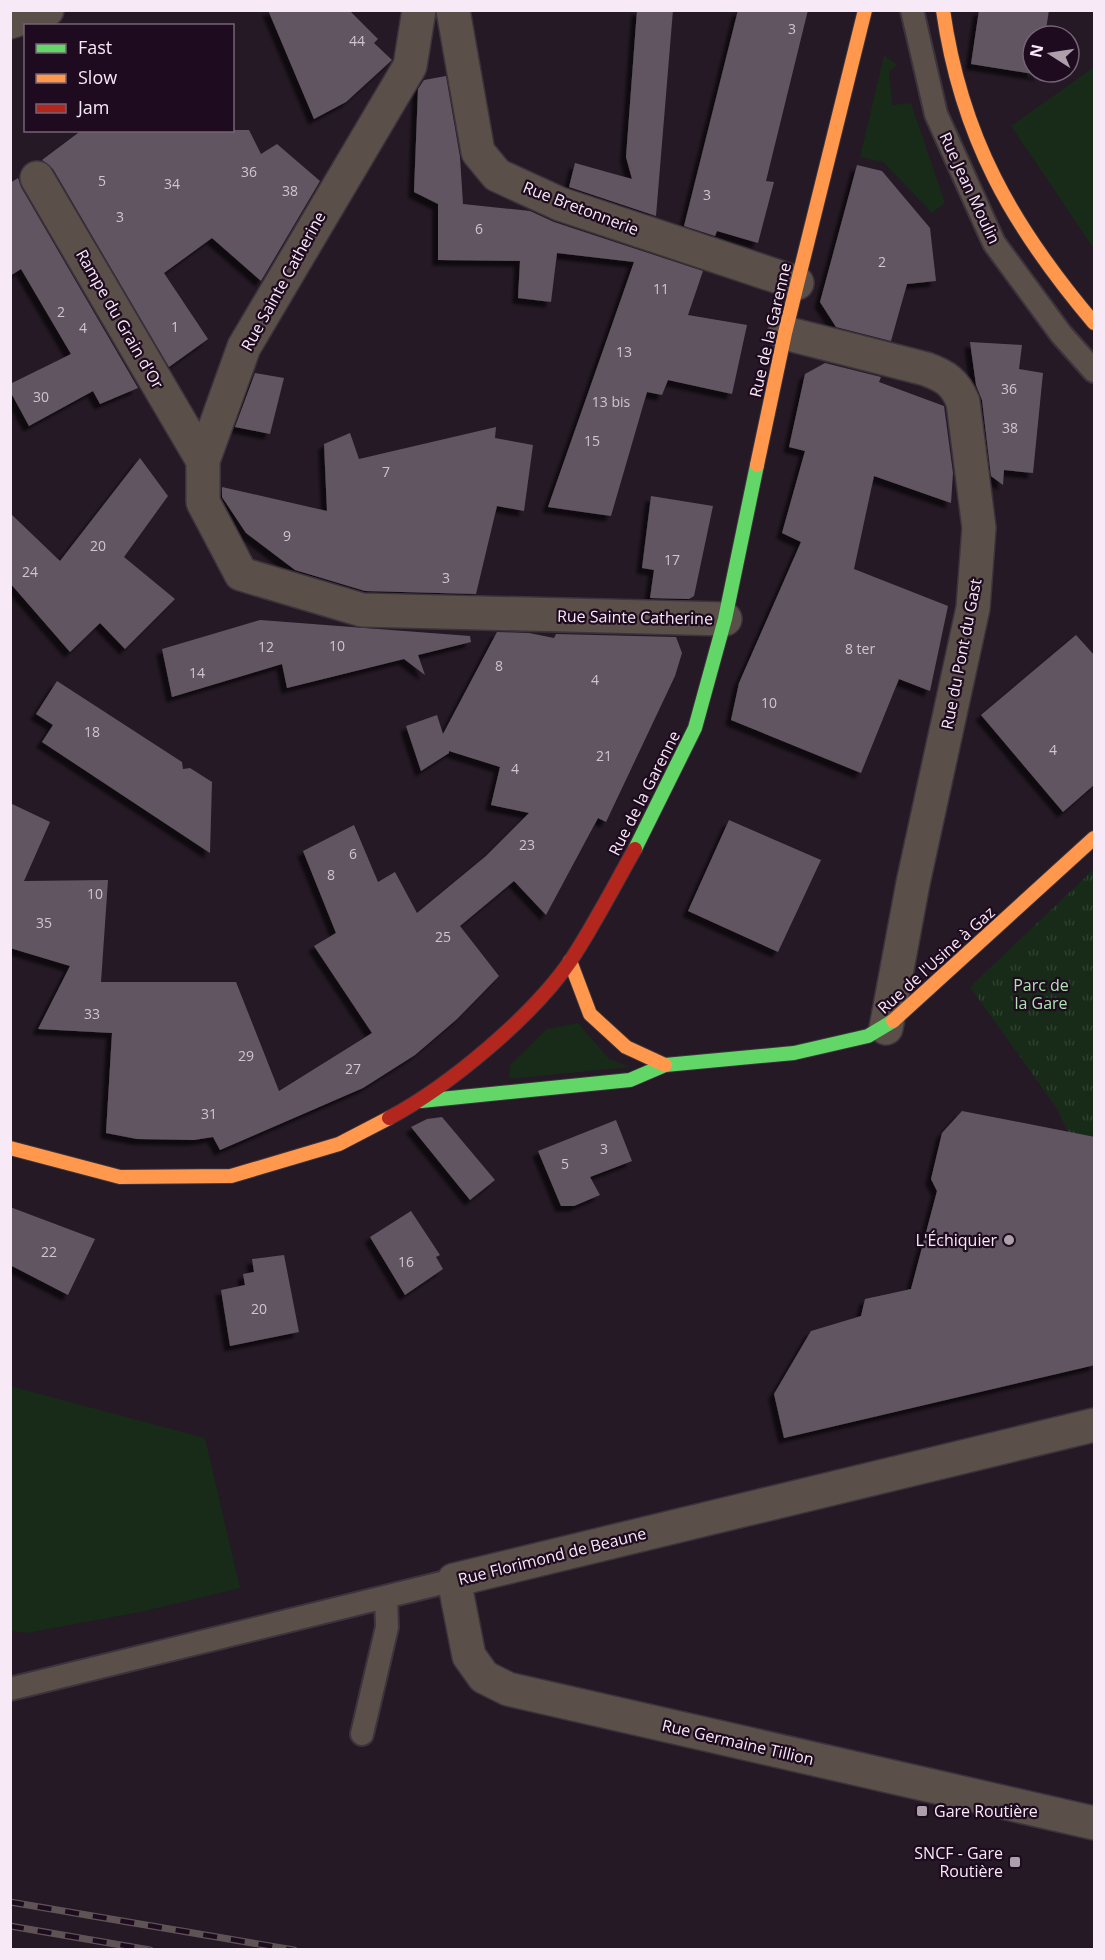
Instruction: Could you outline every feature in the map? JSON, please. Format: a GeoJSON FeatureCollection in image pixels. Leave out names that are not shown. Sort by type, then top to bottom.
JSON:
{"type":"FeatureCollection","features":[{"type":"Feature","properties":{"kind":"street"},"geometry":{"type":"LineString","coordinates":[[10,22],[47,10]]}},
{"type":"Feature","properties":{"kind":"street","name":"Rue Sainte Catherine"},"geometry":{"type":"LineString","coordinates":[[419,10],[410,66],[244,347],[203,461],[203,502],[241,574],[362,610],[726,619]]}},
{"type":"Feature","properties":{"kind":"street","name":"Rue Bretonnerie"},"geometry":{"type":"LineString","coordinates":[[453,10],[478,152],[497,175],[560,204],[797,283]]}},
{"type":"Feature","properties":{"kind":"street","name":"Rue de la Garenne"},"geometry":{"type":"LineString","coordinates":[[10,1148],[120,1177],[231,1176],[339,1144],[421,1101],[521,1019],[570,961],[646,830],[695,728],[726,619],[785,333],[866,10]]}},
{"type":"Feature","properties":{"kind":"street","name":"Rue Jean Moulin"},"geometry":{"type":"LineString","coordinates":[[943,10],[954,73],[962,102],[993,173],[1044,261],[1095,323]]}},
{"type":"Feature","properties":{"kind":"street","name":"Rampe du Grain d'Or"},"geometry":{"type":"LineString","coordinates":[[38,178],[203,461]]}},
{"type":"Feature","properties":{"kind":"street","name":"Rue du Pont du Gast"},"geometry":{"type":"LineString","coordinates":[[785,333],[926,369],[945,376],[957,387],[963,402],[979,528],[973,608],[913,884],[886,1028]]}},
{"type":"Feature","properties":{"kind":"street","name":"Rue de l'Usine à Gaz"},"geometry":{"type":"LineString","coordinates":[[421,1101],[501,1091],[630,1080],[665,1065],[794,1053],[868,1036],[886,1028],[1095,837]]}},
{"type":"Feature","properties":{"kind":"street"},"geometry":{"type":"LineString","coordinates":[[570,961],[590,1014],[626,1047],[665,1065]]}},
{"type":"Feature","properties":{"kind":"street","name":"Rue Florimond de Beaune"},"geometry":{"type":"LineString","coordinates":[[454,1580],[1095,1425]]}},
{"type":"Feature","properties":{"kind":"street","name":"Rue Germaine Tillion"},"geometry":{"type":"LineString","coordinates":[[454,1580],[469,1656],[483,1677],[508,1689],[1095,1823]]}},
{"type":"Feature","properties":{"kind":"lane","name":"Rue Jean Moulin"},"geometry":{"type":"LineString","coordinates":[[912,10],[936,114],[994,243],[1061,334],[1095,371]]}},
{"type":"Feature","properties":{"kind":"lane","name":"Rue Florimond de Beaune"},"geometry":{"type":"LineString","coordinates":[[10,1689],[454,1580]]}},
{"type":"Feature","properties":{"kind":"lane"},"geometry":{"type":"LineString","coordinates":[[362,1734],[387,1627],[386,1597]]}},
{"type":"Feature","properties":{"kind":"green space"},"geometry":{"type":"Polygon","coordinates":[[[884,55],[897,65],[889,71],[892,105],[911,103],[945,203],[932,213],[883,162],[860,157],[884,55]]]}},
{"type":"Feature","properties":{"kind":"green space"},"geometry":{"type":"Polygon","coordinates":[[[1094,67],[1094,249],[1011,126],[1070,84],[1081,84],[1081,76],[1094,67]]]}},
{"type":"Feature","properties":{"kind":"green space","name":"Parc de la Gare"},"geometry":{"type":"Polygon","coordinates":[[[1094,869],[1094,1137],[1068,1132],[1056,1107],[970,987],[1094,869]]]}},
{"type":"Feature","properties":{"kind":"green space"},"geometry":{"type":"Polygon","coordinates":[[[578,1023],[609,1059],[630,1067],[509,1079],[510,1065],[547,1029],[578,1023]]]}},
{"type":"Feature","properties":{"kind":"green space"},"geometry":{"type":"Polygon","coordinates":[[[10,1386],[205,1438],[240,1588],[145,1611],[27,1633],[11,1631],[10,1386]]]}},
{"type":"Feature","properties":{"kind":"building"},"geometry":{"type":"Polygon","coordinates":[[[268,10],[349,10],[378,39],[374,43],[392,60],[346,102],[314,119],[268,10]]]}},
{"type":"Feature","properties":{"kind":"building"},"geometry":{"type":"Polygon","coordinates":[[[637,10],[673,10],[656,216],[569,187],[575,163],[632,179],[626,157],[637,10]]]}},
{"type":"Feature","properties":{"kind":"building"},"geometry":{"type":"Polygon","coordinates":[[[738,10],[808,10],[766,181],[774,182],[758,243],[717,231],[715,236],[684,226],[738,10]]]}},
{"type":"Feature","properties":{"kind":"building"},"geometry":{"type":"Polygon","coordinates":[[[979,10],[1049,10],[1047,24],[1021,24],[1021,72],[971,64],[979,10]]]}},
{"type":"Feature","properties":{"kind":"building"},"geometry":{"type":"Polygon","coordinates":[[[446,76],[460,157],[463,204],[530,211],[554,222],[703,271],[688,315],[747,325],[732,394],[668,380],[662,395],[647,392],[611,516],[548,507],[634,262],[557,253],[551,302],[518,298],[520,261],[438,260],[438,204],[414,192],[418,89],[424,80],[446,76]]]}},
{"type":"Feature","properties":{"kind":"building"},"geometry":{"type":"Polygon","coordinates":[[[234,130],[249,130],[261,154],[277,144],[320,181],[261,281],[212,238],[164,273],[208,339],[169,367],[53,169],[42,160],[79,132],[234,132],[234,130]]]}},
{"type":"Feature","properties":{"kind":"building"},"geometry":{"type":"Polygon","coordinates":[[[857,165],[882,171],[930,228],[936,281],[907,284],[891,341],[836,327],[820,302],[857,165]]]}},
{"type":"Feature","properties":{"kind":"building"},"geometry":{"type":"Polygon","coordinates":[[[18,178],[21,187],[138,388],[100,404],[93,391],[29,426],[10,391],[10,384],[71,354],[21,269],[10,276],[10,183],[18,178]]]}},
{"type":"Feature","properties":{"kind":"building"},"geometry":{"type":"Polygon","coordinates":[[[970,342],[1022,345],[1019,369],[1043,373],[1033,473],[1004,470],[1003,485],[991,476],[982,400],[976,385],[970,342]]]}},
{"type":"Feature","properties":{"kind":"building"},"geometry":{"type":"Polygon","coordinates":[[[825,363],[881,377],[879,382],[944,406],[953,473],[951,503],[874,476],[854,569],[948,606],[930,691],[899,679],[861,773],[731,720],[739,683],[801,542],[782,533],[805,451],[789,447],[805,374],[825,363]]]}},
{"type":"Feature","properties":{"kind":"building"},"geometry":{"type":"Polygon","coordinates":[[[255,373],[284,378],[270,434],[235,427],[255,373]]]}},
{"type":"Feature","properties":{"kind":"building"},"geometry":{"type":"Polygon","coordinates":[[[496,427],[495,438],[533,445],[524,511],[497,506],[476,594],[365,591],[295,570],[246,533],[222,497],[222,487],[327,511],[324,444],[350,433],[359,459],[496,427]]]}},
{"type":"Feature","properties":{"kind":"building"},"geometry":{"type":"Polygon","coordinates":[[[140,458],[168,496],[124,557],[175,599],[125,649],[100,623],[70,652],[10,583],[10,513],[60,561],[140,458]]]}},
{"type":"Feature","properties":{"kind":"building"},"geometry":{"type":"Polygon","coordinates":[[[651,496],[713,506],[694,596],[689,599],[650,598],[654,570],[642,568],[651,496]]]}},
{"type":"Feature","properties":{"kind":"building"},"geometry":{"type":"Polygon","coordinates":[[[260,620],[470,636],[471,642],[418,655],[425,675],[404,659],[287,688],[282,664],[172,697],[162,649],[260,620]]]}},
{"type":"Feature","properties":{"kind":"building"},"geometry":{"type":"Polygon","coordinates":[[[497,632],[529,633],[554,638],[556,634],[676,637],[682,653],[675,676],[606,822],[598,818],[546,915],[514,881],[460,926],[499,976],[457,1019],[415,1055],[363,1088],[220,1150],[213,1137],[194,1140],[137,1139],[106,1133],[112,1033],[38,1029],[70,966],[10,948],[10,803],[50,822],[24,881],[108,880],[101,982],[236,982],[279,1091],[372,1033],[314,946],[336,933],[303,851],[354,825],[378,882],[395,872],[417,913],[486,856],[529,813],[491,805],[500,767],[449,751],[421,771],[406,726],[437,715],[443,734],[497,632]]]}},
{"type":"Feature","properties":{"kind":"building"},"geometry":{"type":"Polygon","coordinates":[[[1076,635],[1095,656],[1095,784],[1063,812],[981,715],[1076,635]]]}},
{"type":"Feature","properties":{"kind":"building"},"geometry":{"type":"Polygon","coordinates":[[[57,681],[182,762],[183,769],[190,768],[212,782],[210,853],[42,742],[53,725],[36,714],[57,681]]]}},
{"type":"Feature","properties":{"kind":"building"},"geometry":{"type":"Polygon","coordinates":[[[729,820],[821,860],[778,952],[688,911],[729,820]]]}},
{"type":"Feature","properties":{"kind":"building","name":"L'Échiquier"},"geometry":{"type":"Polygon","coordinates":[[[962,1111],[1095,1137],[1095,1365],[784,1438],[774,1394],[811,1331],[861,1316],[865,1299],[911,1289],[937,1191],[931,1179],[942,1133],[962,1111]]]}},
{"type":"Feature","properties":{"kind":"building"},"geometry":{"type":"Polygon","coordinates":[[[442,1117],[495,1180],[470,1200],[411,1127],[427,1119],[442,1117]]]}},
{"type":"Feature","properties":{"kind":"building"},"geometry":{"type":"Polygon","coordinates":[[[616,1120],[632,1161],[590,1177],[600,1195],[574,1206],[561,1206],[538,1151],[616,1120]]]}},
{"type":"Feature","properties":{"kind":"building"},"geometry":{"type":"Polygon","coordinates":[[[10,1207],[95,1239],[68,1295],[10,1265],[10,1207]]]}},
{"type":"Feature","properties":{"kind":"building"},"geometry":{"type":"Polygon","coordinates":[[[411,1211],[440,1255],[436,1257],[443,1269],[405,1295],[370,1237],[411,1211]]]}},
{"type":"Feature","properties":{"kind":"building"},"geometry":{"type":"Polygon","coordinates":[[[284,1255],[299,1332],[230,1346],[221,1290],[245,1285],[243,1274],[254,1272],[252,1259],[284,1255]]]}},
{"type":"Feature","properties":{"kind":"railway"},"geometry":{"type":"LineString","coordinates":[[10,1902],[294,1950]]}},
{"type":"Feature","properties":{"kind":"railway"},"geometry":{"type":"LineString","coordinates":[[10,1926],[150,1950]]}},
{"type":"Feature","properties":{"kind":"traffic: fast"},"geometry":{"type":"LineString","coordinates":[[635,849],[695,728],[725,619],[757,465]]}},
{"type":"Feature","properties":{"kind":"traffic: fast"},"geometry":{"type":"LineString","coordinates":[[421,1101],[630,1080],[665,1065],[794,1053],[868,1036],[893,1021]]}},
{"type":"Feature","properties":{"kind":"traffic: slow"},"geometry":{"type":"LineString","coordinates":[[757,465],[785,333],[865,10]]}},
{"type":"Feature","properties":{"kind":"traffic: slow"},"geometry":{"type":"LineString","coordinates":[[943,10],[951,56],[963,99],[994,178],[1038,251],[1094,323]]}},
{"type":"Feature","properties":{"kind":"traffic: slow"},"geometry":{"type":"LineString","coordinates":[[893,1021],[1094,838]]}},
{"type":"Feature","properties":{"kind":"traffic: slow"},"geometry":{"type":"LineString","coordinates":[[570,961],[590,1014],[626,1047],[665,1065]]}},
{"type":"Feature","properties":{"kind":"traffic: slow"},"geometry":{"type":"LineString","coordinates":[[10,1148],[120,1177],[231,1176],[339,1144],[389,1118]]}},
{"type":"Feature","properties":{"kind":"traffic: jam"},"geometry":{"type":"LineString","coordinates":[[389,1118],[463,1069],[535,1004],[571,960],[635,849]]}},
{"type":"Feature","properties":{"kind":"place","name":"L'Échiquier"},"geometry":{"type":"Point","coordinates":[1009,1240]}},
{"type":"Feature","properties":{"kind":"place","name":"Gare Routière"},"geometry":{"type":"Point","coordinates":[922,1811]}},
{"type":"Feature","properties":{"kind":"place","name":"SNCF - Gare Routière"},"geometry":{"type":"Point","coordinates":[1015,1862]}}]}
